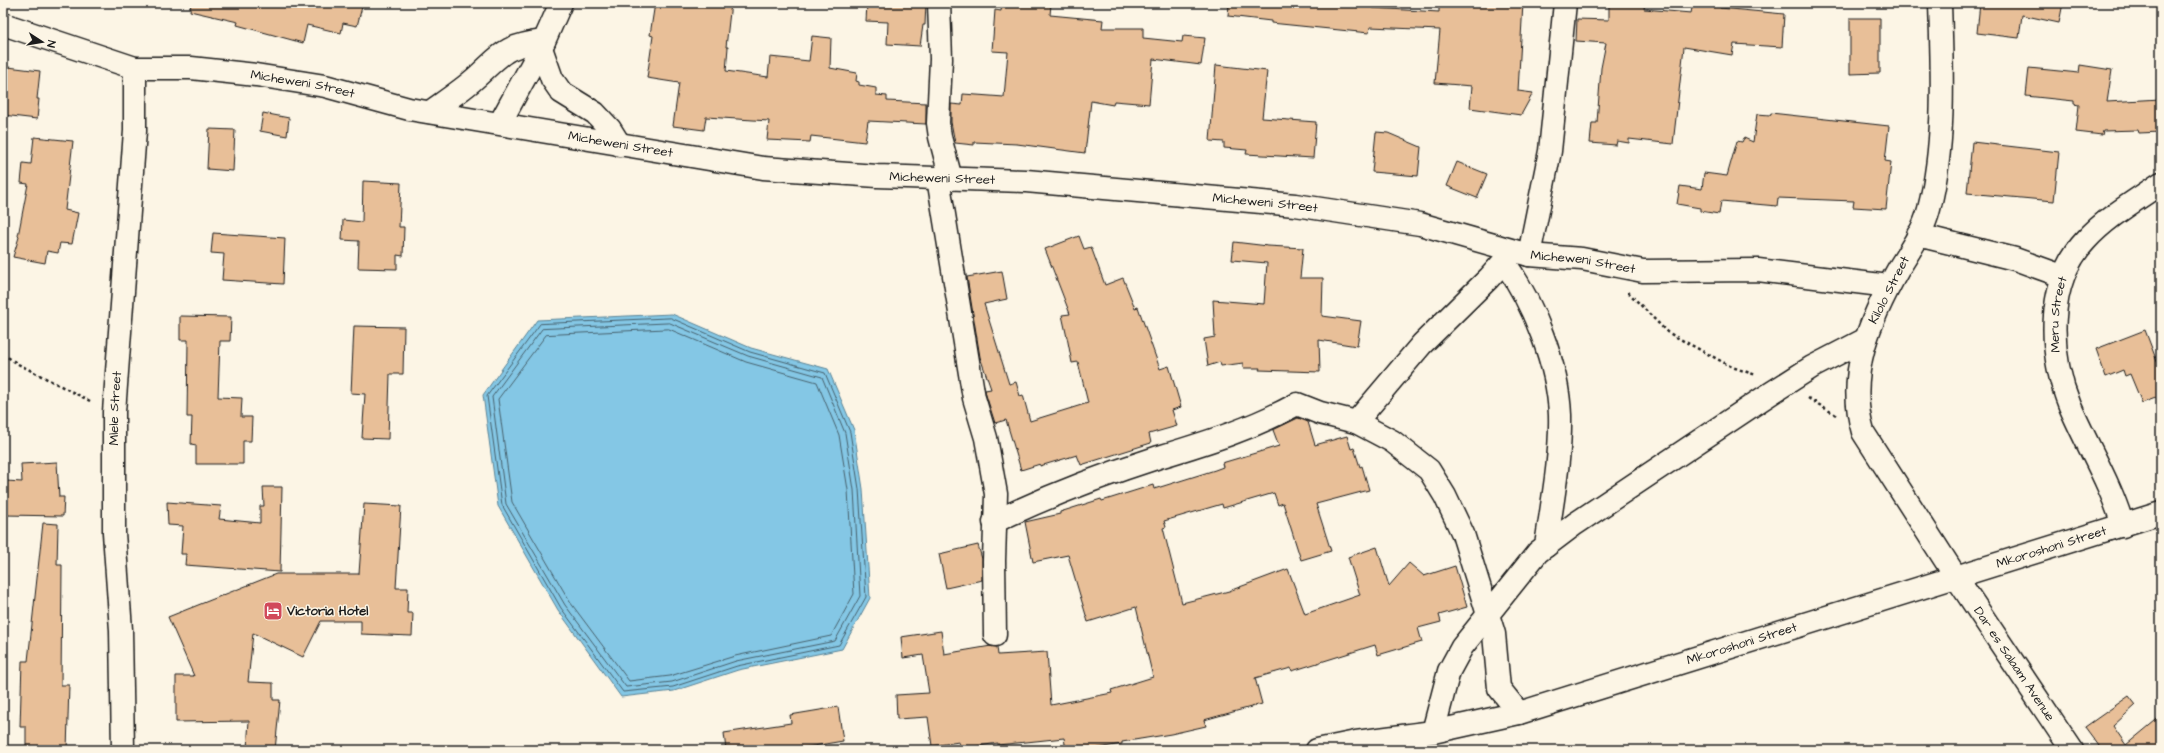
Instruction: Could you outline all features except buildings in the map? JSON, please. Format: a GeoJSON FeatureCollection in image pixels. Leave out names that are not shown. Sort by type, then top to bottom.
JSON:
{"type":"FeatureCollection","features":[{"type":"Feature","properties":{"kind":"street"},"geometry":{"type":"LineString","coordinates":[[500,123],[543,45],[561,3]]}},
{"type":"Feature","properties":{"kind":"street"},"geometry":{"type":"LineString","coordinates":[[940,3],[941,59],[938,123],[944,178],[974,398],[986,438],[996,494],[994,522],[995,635]]}},
{"type":"Feature","properties":{"kind":"street"},"geometry":{"type":"LineString","coordinates":[[1546,546],[1557,471],[1560,414],[1552,370],[1537,320],[1518,281],[1515,256],[1550,150],[1565,3]]}},
{"type":"Feature","properties":{"kind":"street","name":"Kilolo Street"},"geometry":{"type":"LineString","coordinates":[[1940,3],[1942,54],[1939,134],[1935,178],[1929,210],[1918,235],[1888,286],[1871,322],[1859,370],[1856,397],[1858,415],[1863,432],[1956,578]]}},
{"type":"Feature","properties":{"kind":"street","name":"Micheweni Street"},"geometry":{"type":"LineString","coordinates":[[3,24],[135,68],[191,68],[256,75],[325,86],[430,112],[764,168],[877,176],[1098,186],[1295,205],[1420,224],[1515,256],[1582,259],[1643,271],[1758,270],[1888,286]]}},
{"type":"Feature","properties":{"kind":"street"},"geometry":{"type":"LineString","coordinates":[[430,112],[472,81],[497,56],[512,47],[543,45]]}},
{"type":"Feature","properties":{"kind":"street"},"geometry":{"type":"LineString","coordinates":[[543,45],[549,73],[561,92],[595,113],[610,129],[620,144]]}},
{"type":"Feature","properties":{"kind":"street","name":"Mlele Street"},"geometry":{"type":"LineString","coordinates":[[123,750],[124,727],[121,630],[114,533],[114,412],[135,131],[135,68]]}},
{"type":"Feature","properties":{"kind":"street","name":"Meru Street"},"geometry":{"type":"LineString","coordinates":[[2123,526],[2070,405],[2057,358],[2054,319],[2062,276],[2070,259],[2085,240],[2105,222],[2161,184]]}},
{"type":"Feature","properties":{"kind":"street"},"geometry":{"type":"LineString","coordinates":[[1918,235],[2015,259],[2062,276]]}},
{"type":"Feature","properties":{"kind":"street"},"geometry":{"type":"LineString","coordinates":[[1356,422],[1422,344],[1515,256]]}},
{"type":"Feature","properties":{"kind":"street"},"geometry":{"type":"LineString","coordinates":[[1433,732],[1449,671],[1462,647],[1538,552],[1575,524],[1812,367],[1866,339]]}},
{"type":"Feature","properties":{"kind":"street"},"geometry":{"type":"LineString","coordinates":[[994,522],[1045,498],[1155,459],[1216,440],[1273,417],[1297,404],[1320,413],[1356,422],[1392,441],[1429,470],[1445,496],[1463,534],[1494,634],[1499,688],[1520,713]]}},
{"type":"Feature","properties":{"kind":"street","name":"Mkoroshoni Street"},"geometry":{"type":"LineString","coordinates":[[1316,750],[1356,742],[1433,732],[1520,713],[2161,513]]}},
{"type":"Feature","properties":{"kind":"street","name":"Dar es Salaam Avenue"},"geometry":{"type":"LineString","coordinates":[[1956,578],[2072,750]]}},
{"type":"Feature","properties":{"kind":"path"},"geometry":{"type":"LineString","coordinates":[[1600,263],[1667,332],[1732,368],[1786,384],[1863,432]]}},
{"type":"Feature","properties":{"kind":"path"},"geometry":{"type":"LineString","coordinates":[[3,354],[18,364],[114,412]]}},
{"type":"Feature","properties":{"kind":"water"},"geometry":{"type":"Polygon","coordinates":[[[672,314],[751,348],[828,369],[854,430],[863,489],[870,598],[842,649],[738,670],[674,691],[621,697],[558,610],[498,506],[483,395],[537,320],[672,314]]]}},
{"type":"Feature","properties":{"kind":"place","name":"Victoria Hotel"},"geometry":{"type":"Point","coordinates":[273,611]}}]}
